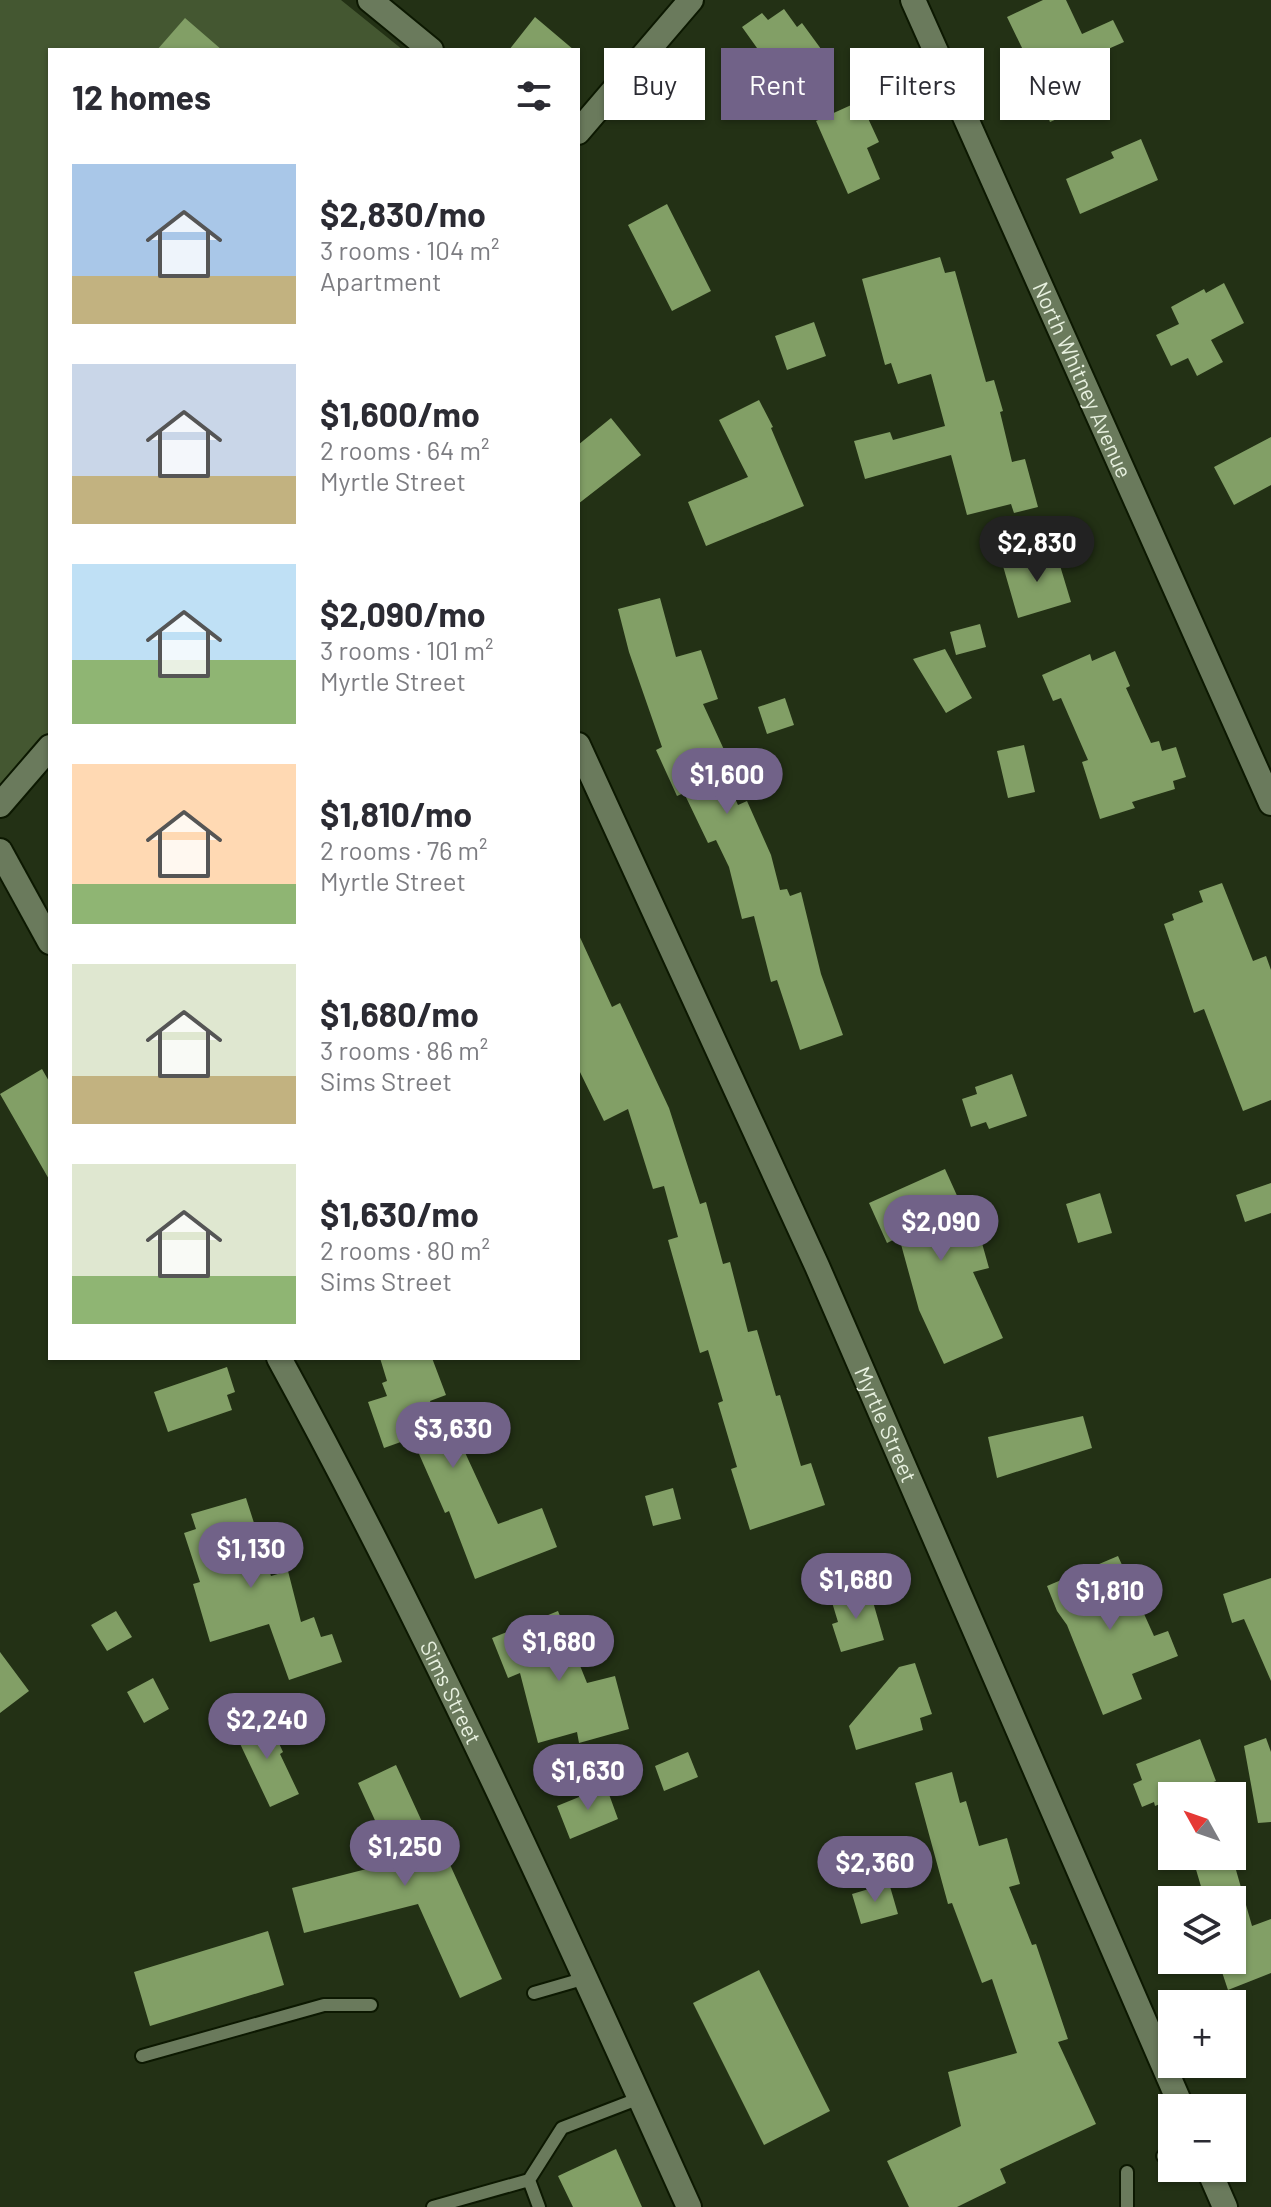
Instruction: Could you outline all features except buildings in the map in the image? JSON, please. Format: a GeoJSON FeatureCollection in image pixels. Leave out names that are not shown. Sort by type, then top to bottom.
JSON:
{"type":"FeatureCollection","features":[{"type":"Feature","properties":{"kind":"street"},"geometry":{"type":"LineString","coordinates":[[370,0],[429,48]]}},
{"type":"Feature","properties":{"kind":"street"},"geometry":{"type":"LineString","coordinates":[[580,130],[691,0]]}},
{"type":"Feature","properties":{"kind":"street","name":"North Whitney Avenue"},"geometry":{"type":"LineString","coordinates":[[913,0],[1271,803]]}},
{"type":"Feature","properties":{"kind":"street"},"geometry":{"type":"LineString","coordinates":[[0,805],[48,749]]}},
{"type":"Feature","properties":{"kind":"street","name":"Myrtle Street"},"geometry":{"type":"LineString","coordinates":[[580,749],[817,1266],[1176,2094]]}},
{"type":"Feature","properties":{"kind":"street"},"geometry":{"type":"LineString","coordinates":[[0,851],[48,938]]}},
{"type":"Feature","properties":{"kind":"street","name":"Sims Street"},"geometry":{"type":"LineString","coordinates":[[280,1360],[426,1639],[536,1867],[689,2207]]}},
{"type":"Feature","properties":{"kind":"street"},"geometry":{"type":"LineString","coordinates":[[1214,2182],[1225,2207]]}},
{"type":"Feature","properties":{"kind":"lane"},"geometry":{"type":"LineString","coordinates":[[534,1993],[586,1978]]}},
{"type":"Feature","properties":{"kind":"lane"},"geometry":{"type":"LineString","coordinates":[[142,2056],[324,2005],[371,2005]]}},
{"type":"Feature","properties":{"kind":"lane"},"geometry":{"type":"LineString","coordinates":[[433,2207],[529,2180],[562,2128],[640,2098]]}},
{"type":"Feature","properties":{"kind":"lane"},"geometry":{"type":"LineString","coordinates":[[1127,2172],[1127,2207]]}},
{"type":"Feature","properties":{"kind":"lane"},"geometry":{"type":"LineString","coordinates":[[529,2180],[539,2207]]}},
{"type":"Feature","properties":{"kind":"green space"},"geometry":{"type":"Polygon","coordinates":[[[0,0],[341,0],[401,48],[48,48],[48,733],[0,791],[0,0]]]}}]}
